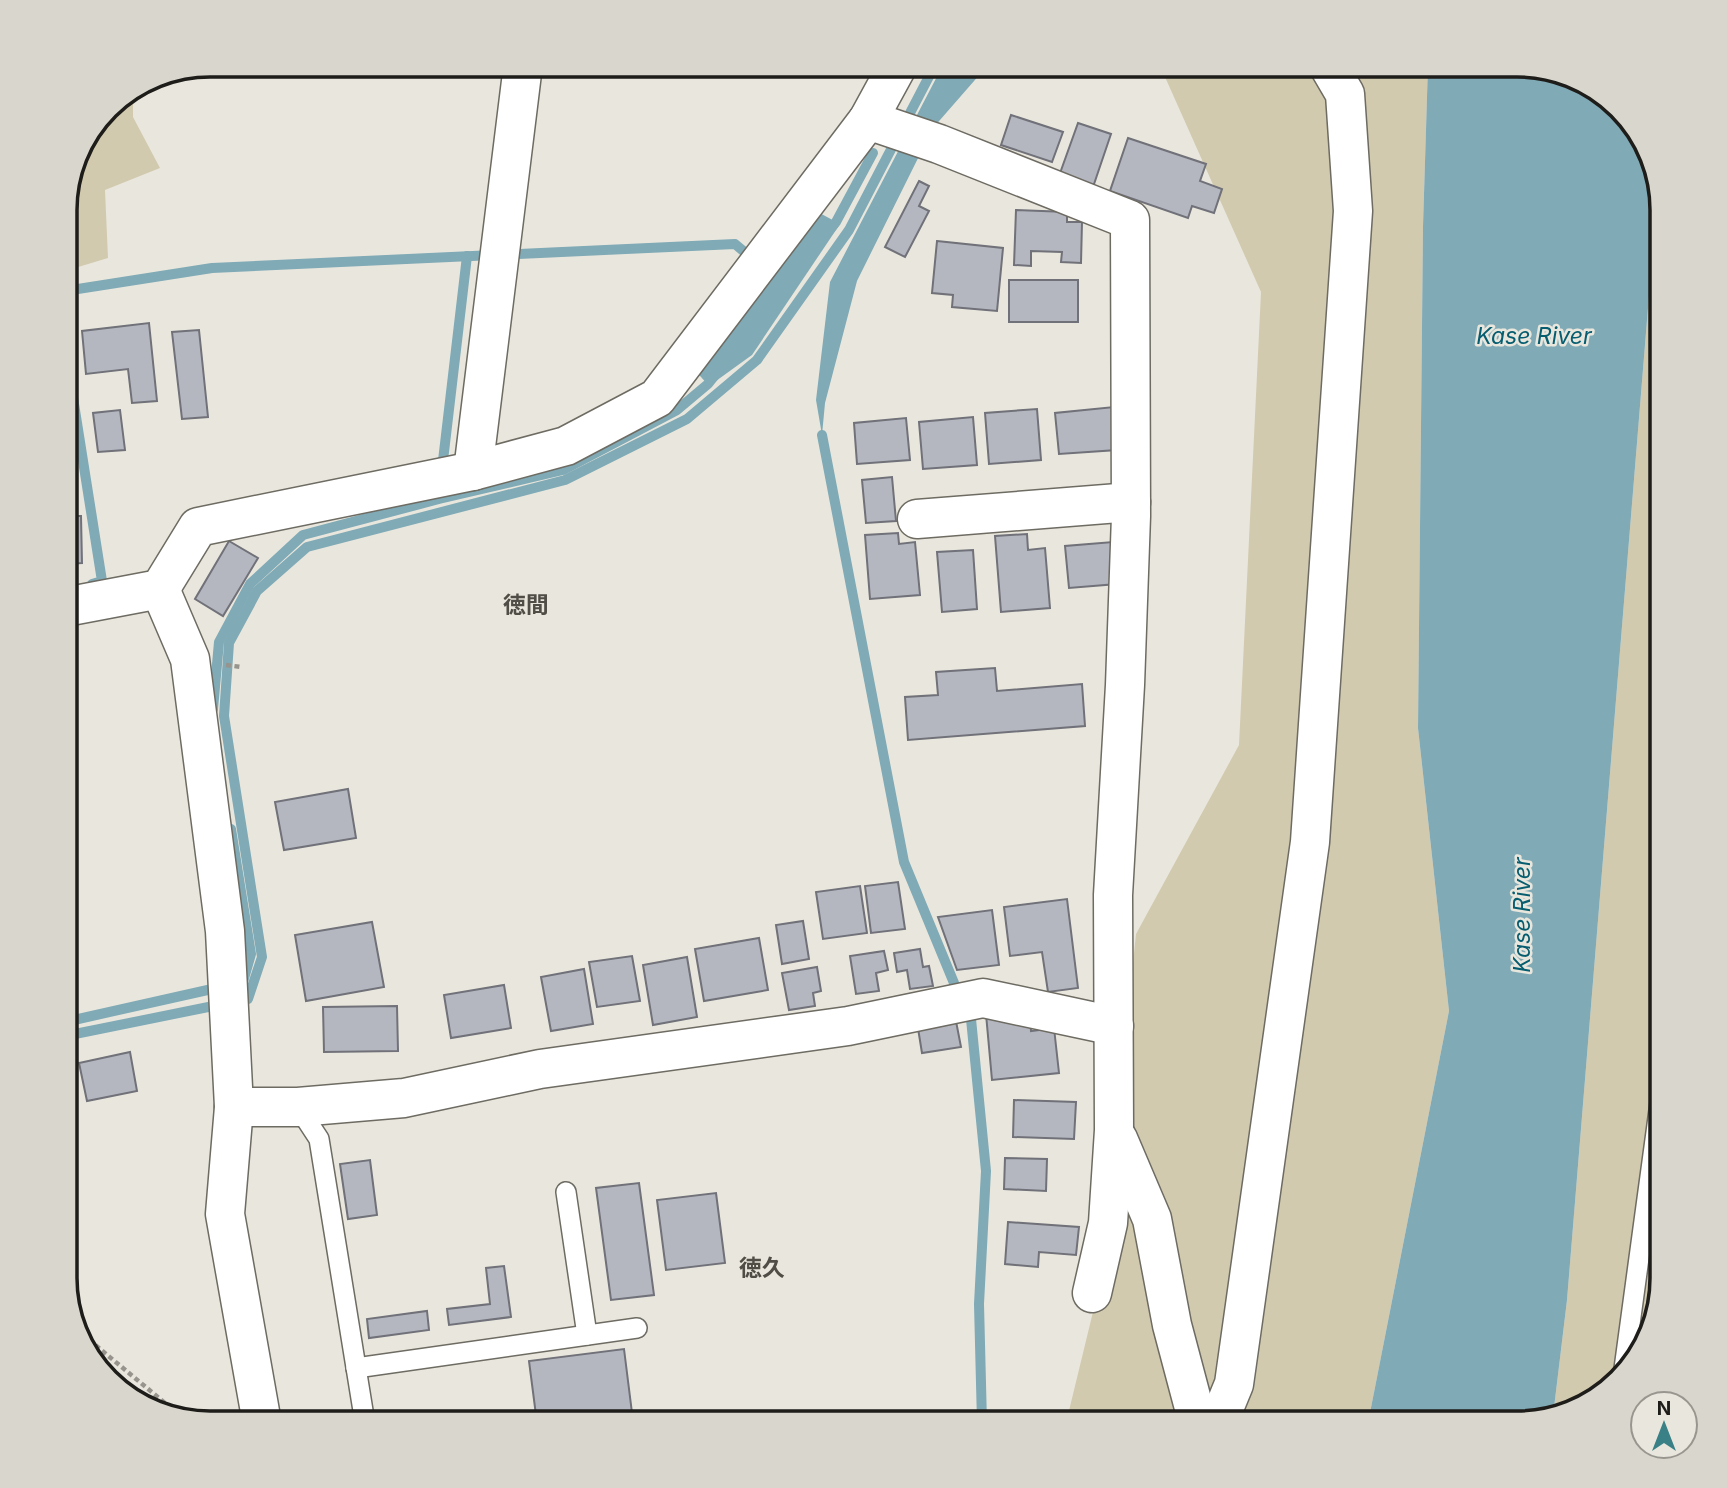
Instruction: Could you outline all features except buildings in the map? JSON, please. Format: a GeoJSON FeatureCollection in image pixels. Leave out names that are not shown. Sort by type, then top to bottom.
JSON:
{"type":"FeatureCollection","features":[{"type":"Feature","properties":{"kind":"street"},"geometry":{"type":"LineString","coordinates":[[450,476],[500,255],[522,77]]}},
{"type":"Feature","properties":{"kind":"street"},"geometry":{"type":"LineString","coordinates":[[77,605],[160,589],[198,527],[450,476],[566,446],[657,398],[759,263],[880,124],[894,77]]}},
{"type":"Feature","properties":{"kind":"street"},"geometry":{"type":"LineString","coordinates":[[1223,1411],[1234,1384],[1310,842],[1353,211],[1345,94],[1335,77]]}},
{"type":"Feature","properties":{"kind":"street"},"geometry":{"type":"LineString","coordinates":[[880,124],[939,144],[1130,220],[1131,502],[1125,685],[1113,895],[1115,1130],[1108,1223],[1091,1293]]}},
{"type":"Feature","properties":{"kind":"street"},"geometry":{"type":"LineString","coordinates":[[917,520],[1131,502]]}},
{"type":"Feature","properties":{"kind":"street"},"geometry":{"type":"LineString","coordinates":[[160,589],[190,659],[225,931],[234,1107],[225,1214],[260,1411]]}},
{"type":"Feature","properties":{"kind":"street"},"geometry":{"type":"LineString","coordinates":[[234,1107],[298,1107],[404,1098],[540,1069],[848,1026],[983,998],[1114,1026]]}},
{"type":"Feature","properties":{"kind":"street"},"geometry":{"type":"LineString","coordinates":[[1115,1130],[1152,1219],[1172,1325],[1195,1411]]}},
{"type":"Feature","properties":{"kind":"lane"},"geometry":{"type":"LineString","coordinates":[[298,1107],[319,1139],[363,1411]]}},
{"type":"Feature","properties":{"kind":"lane"},"geometry":{"type":"LineString","coordinates":[[1626,1353],[1650,1177]]}},
{"type":"Feature","properties":{"kind":"lane"},"geometry":{"type":"LineString","coordinates":[[565,1192],[587,1335]]}},
{"type":"Feature","properties":{"kind":"lane"},"geometry":{"type":"LineString","coordinates":[[356,1368],[637,1328]]}},
{"type":"Feature","properties":{"kind":"path"},"geometry":{"type":"LineString","coordinates":[[96,1346],[164,1403]]}},
{"type":"Feature","properties":{"kind":"shaded area"},"geometry":{"type":"Polygon","coordinates":[[[1165,77],[1428,77],[1423,226],[1418,728],[1449,1011],[1370,1411],[1069,1411],[1100,1283],[1136,934],[1239,745],[1261,292],[1165,77]]]}},
{"type":"Feature","properties":{"kind":"shaded area"},"geometry":{"type":"Polygon","coordinates":[[[133,101],[133,117],[160,168],[105,190],[108,258],[77,267],[78,201],[84,168],[91,151],[105,129],[133,101]]]}},
{"type":"Feature","properties":{"kind":"shaded area"},"geometry":{"type":"Polygon","coordinates":[[[1650,283],[1649,1295],[1636,1337],[1617,1366],[1583,1393],[1554,1405],[1567,1300],[1650,283]]]}},
{"type":"Feature","properties":{"kind":"water"},"geometry":{"type":"Polygon","coordinates":[[[937,77],[978,77],[933,128],[857,281],[825,403],[822,435],[816,400],[830,282],[937,77]]]}},
{"type":"Feature","properties":{"kind":"water","name":"Kase River"},"geometry":{"type":"Polygon","coordinates":[[[1428,77],[1534,78],[1576,91],[1605,110],[1622,129],[1636,151],[1649,193],[1650,283],[1567,1300],[1554,1405],[1525,1411],[1370,1411],[1449,1011],[1418,728],[1423,226],[1428,77]]]}},
{"type":"Feature","properties":{"kind":"water"},"geometry":{"type":"Polygon","coordinates":[[[814,210],[840,224],[752,355],[709,386],[693,368],[814,210]]]}},
{"type":"Feature","properties":{"kind":"waterway"},"geometry":{"type":"LineString","coordinates":[[77,1034],[248,999],[262,957],[224,716],[229,643],[257,591],[307,547],[565,480],[687,419],[757,360],[849,230],[929,77]]}},
{"type":"Feature","properties":{"kind":"waterway"},"geometry":{"type":"LineString","coordinates":[[828,232],[873,153]]}},
{"type":"Feature","properties":{"kind":"waterway"},"geometry":{"type":"LineString","coordinates":[[77,289],[212,268],[735,244],[754,260]]}},
{"type":"Feature","properties":{"kind":"waterway"},"geometry":{"type":"LineString","coordinates":[[442,469],[467,256]]}},
{"type":"Feature","properties":{"kind":"waterway"},"geometry":{"type":"LineString","coordinates":[[213,709],[219,642],[250,584],[303,535],[563,470],[677,410],[716,374]]}},
{"type":"Feature","properties":{"kind":"waterway"},"geometry":{"type":"LineString","coordinates":[[77,423],[102,581],[92,584]]}},
{"type":"Feature","properties":{"kind":"waterway"},"geometry":{"type":"LineString","coordinates":[[822,435],[904,862],[954,983]]}},
{"type":"Feature","properties":{"kind":"waterway"},"geometry":{"type":"LineString","coordinates":[[231,829],[251,954],[243,982]]}},
{"type":"Feature","properties":{"kind":"waterway"},"geometry":{"type":"LineString","coordinates":[[77,1019],[221,987]]}},
{"type":"Feature","properties":{"kind":"waterway"},"geometry":{"type":"LineString","coordinates":[[971,1019],[986,1171],[979,1304],[982,1411]]}},
{"type":"Feature","properties":{"kind":"district","name":"徳間"},"geometry":{"type":"Point","coordinates":[526,605]}},
{"type":"Feature","properties":{"kind":"district","name":"徳久"},"geometry":{"type":"Point","coordinates":[762,1268]}}]}
